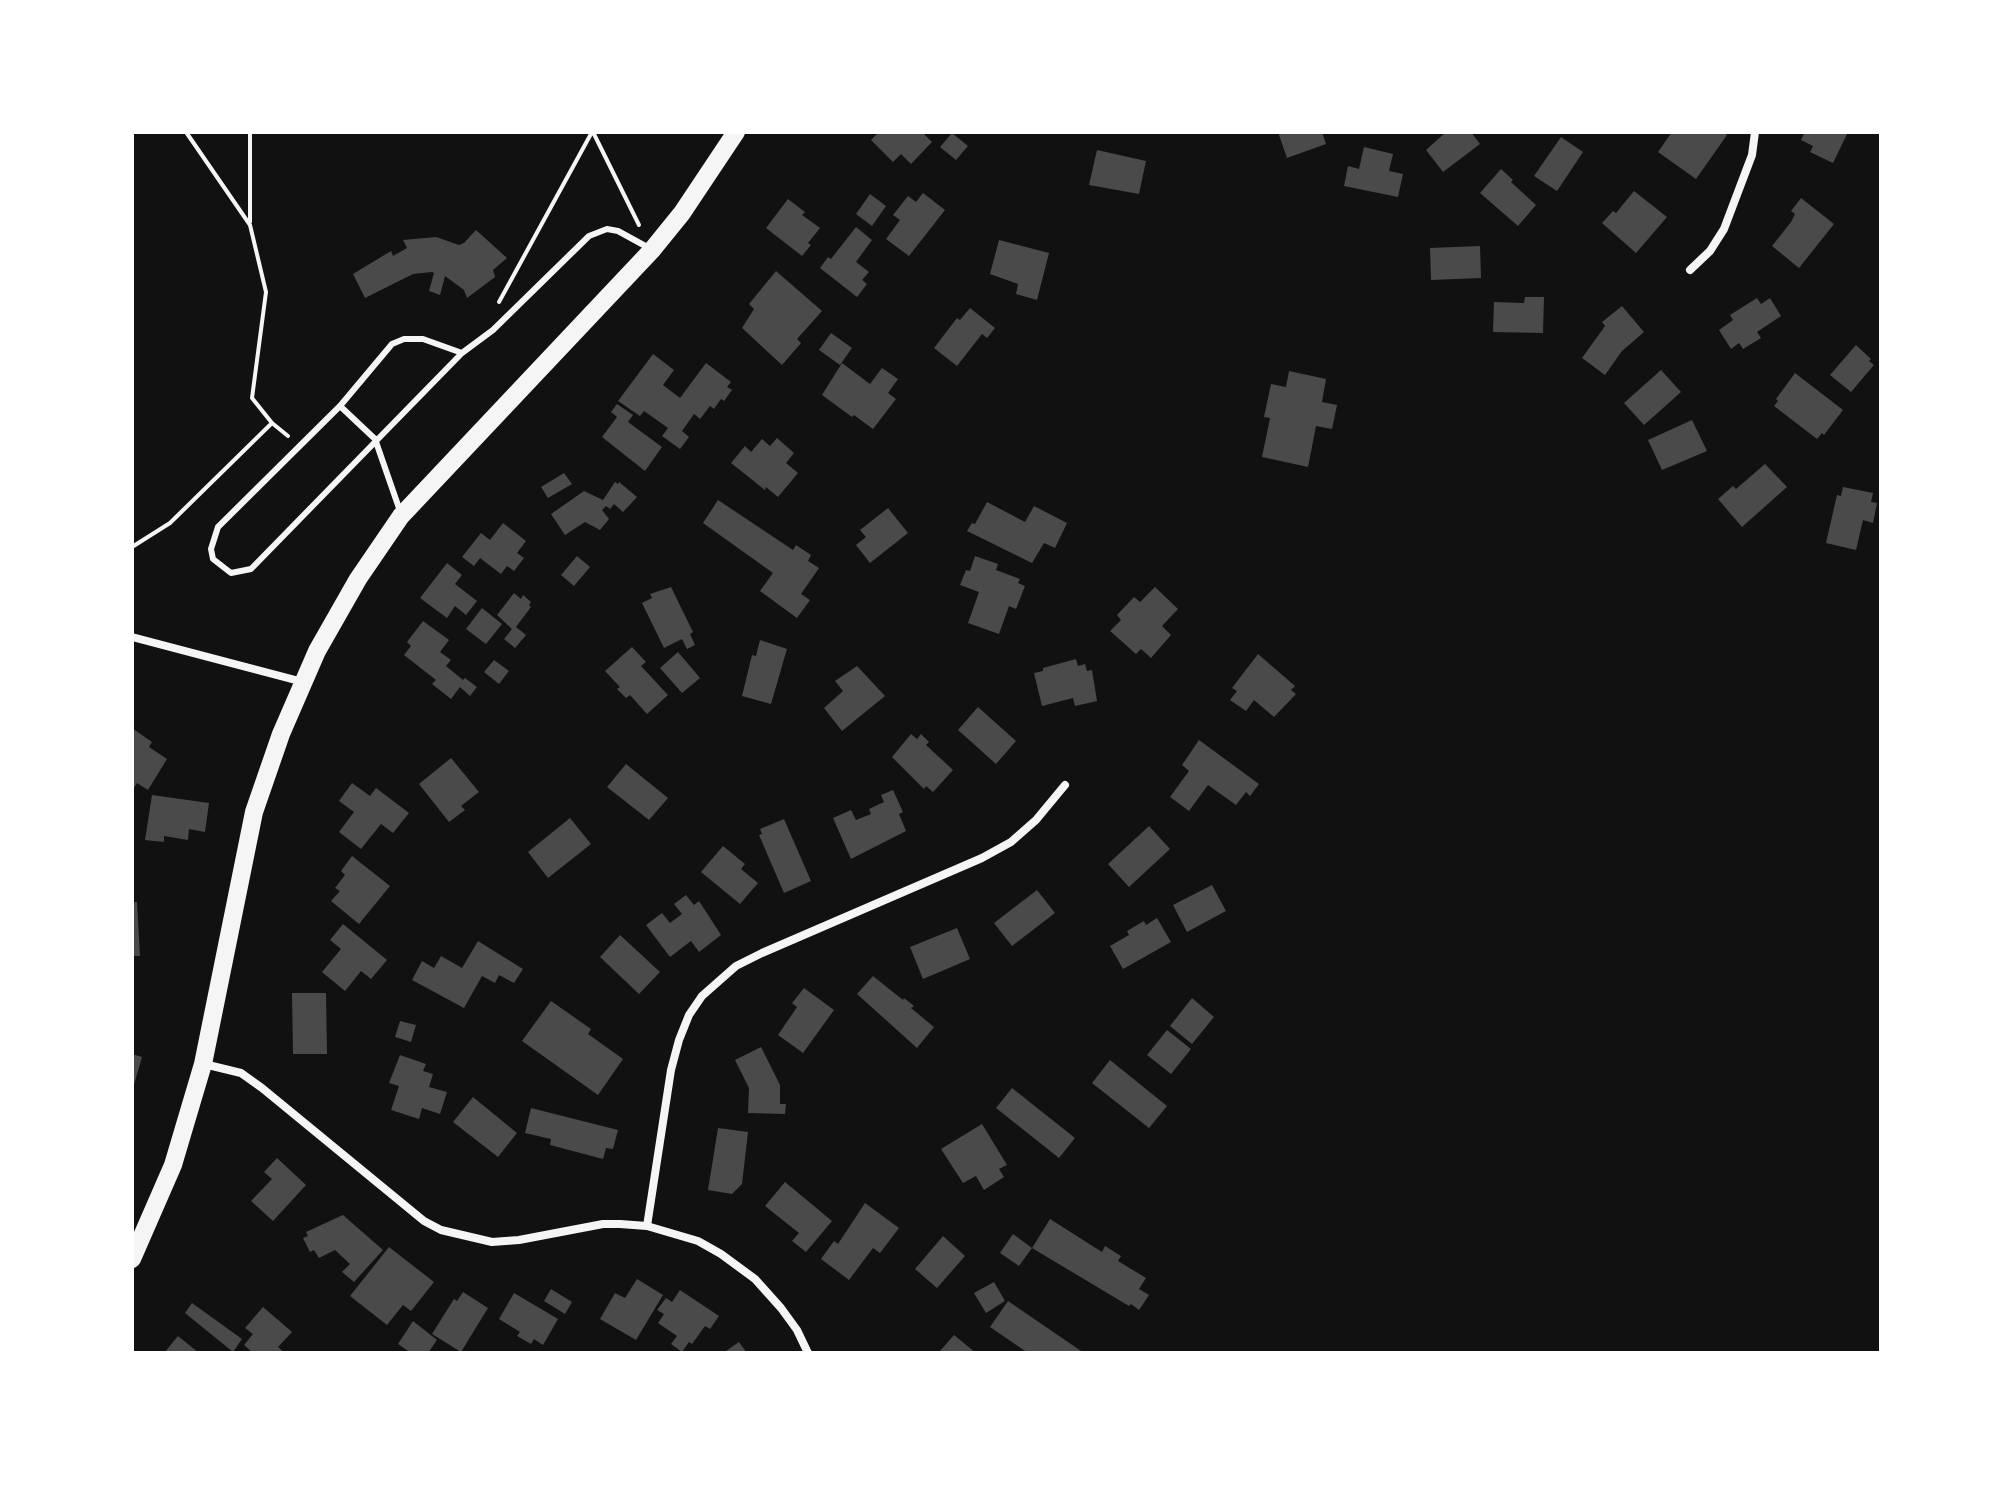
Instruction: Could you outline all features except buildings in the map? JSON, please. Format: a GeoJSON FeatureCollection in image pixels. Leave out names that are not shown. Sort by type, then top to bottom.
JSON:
{"type":"FeatureCollection","features":[{"type":"Feature","properties":{"kind":"highway"},"geometry":{"type":"LineString","coordinates":[[132,1259],[173,1165],[203,1064],[254,812],[303,682],[358,579],[401,516],[652,250],[682,213],[736,132]]}},
{"type":"Feature","properties":{"kind":"street"},"geometry":{"type":"LineString","coordinates":[[1690,270],[1710,251],[1724,229],[1752,155],[1755,132]]}},
{"type":"Feature","properties":{"kind":"street"},"geometry":{"type":"LineString","coordinates":[[132,637],[303,682]]}},
{"type":"Feature","properties":{"kind":"street"},"geometry":{"type":"LineString","coordinates":[[647,1226],[675,1055],[689,1015],[702,996],[736,966],[762,953],[982,858],[1011,842],[1036,820],[1065,785]]}},
{"type":"Feature","properties":{"kind":"street"},"geometry":{"type":"LineString","coordinates":[[203,1064],[241,1073],[424,1221],[441,1230],[492,1242],[603,1224],[647,1226],[698,1241],[740,1266],[781,1308],[797,1330],[808,1353]]}},
{"type":"Feature","properties":{"kind":"lane"},"geometry":{"type":"LineString","coordinates":[[462,353],[423,339],[404,339],[392,344],[340,406],[218,527],[211,549],[213,559],[231,573],[251,569],[462,353],[589,236],[607,229],[618,231],[652,250]]}},
{"type":"Feature","properties":{"kind":"lane"},"geometry":{"type":"LineString","coordinates":[[340,406],[375,439],[401,516]]}},
{"type":"Feature","properties":{"kind":"path"},"geometry":{"type":"LineString","coordinates":[[186,132],[250,225]]}},
{"type":"Feature","properties":{"kind":"path"},"geometry":{"type":"LineString","coordinates":[[250,132],[250,225],[266,292],[252,398],[272,423],[300,445]]}},
{"type":"Feature","properties":{"kind":"path"},"geometry":{"type":"LineString","coordinates":[[592,132],[652,250]]}},
{"type":"Feature","properties":{"kind":"path"},"geometry":{"type":"LineString","coordinates":[[481,338],[511,276],[592,132]]}},
{"type":"Feature","properties":{"kind":"path"},"geometry":{"type":"LineString","coordinates":[[132,547],[170,523],[272,423]]}}]}
